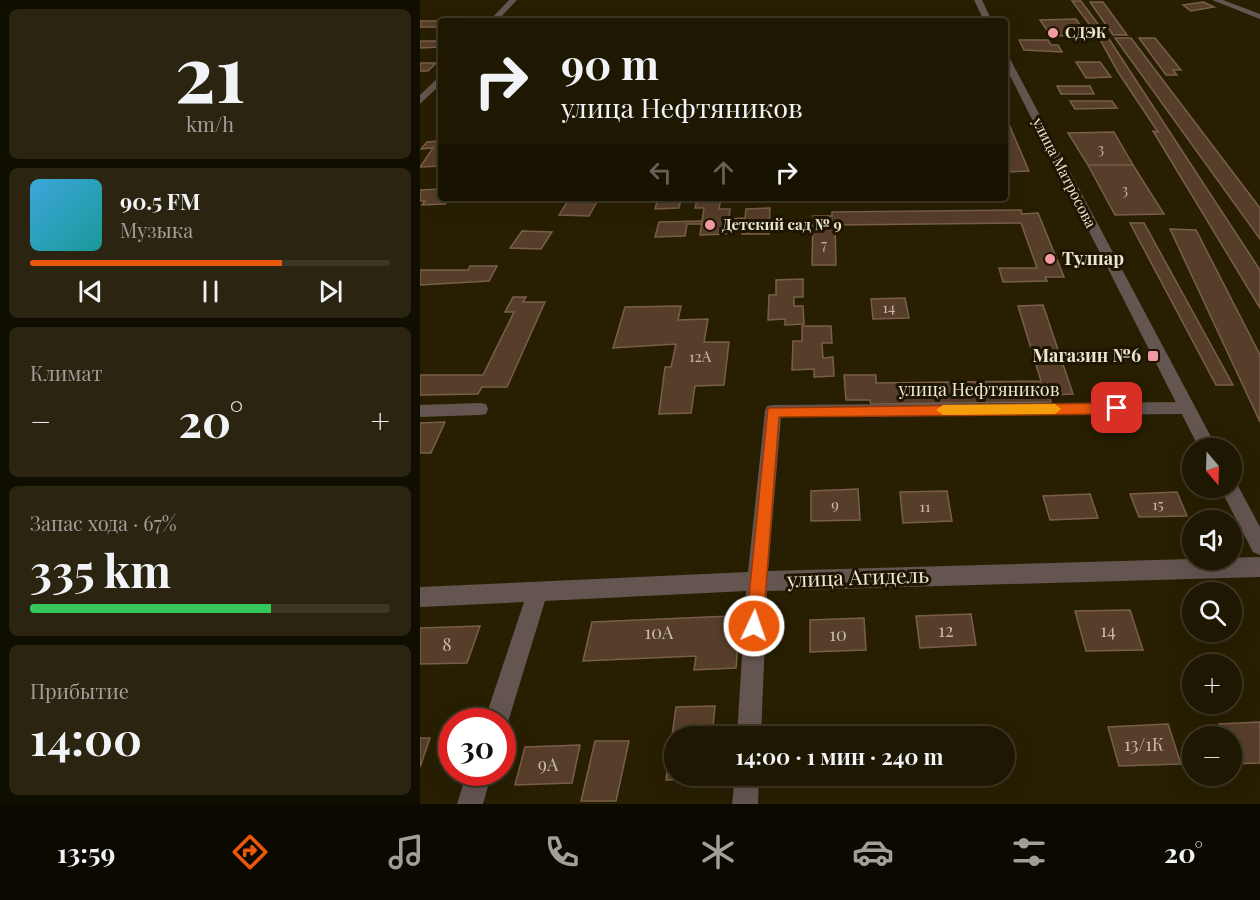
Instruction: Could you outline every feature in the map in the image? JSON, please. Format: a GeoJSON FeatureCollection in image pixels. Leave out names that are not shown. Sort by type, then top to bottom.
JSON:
{"type":"FeatureCollection","features":[{"type":"Feature","properties":{"kind":"street"},"geometry":{"type":"LineString","coordinates":[[496,18],[513,0]]}},
{"type":"Feature","properties":{"kind":"street"},"geometry":{"type":"LineString","coordinates":[[978,0],[987,18]]}},
{"type":"Feature","properties":{"kind":"street"},"geometry":{"type":"LineString","coordinates":[[1216,0],[1260,17]]}},
{"type":"Feature","properties":{"kind":"street","name":"улица Матросова"},"geometry":{"type":"LineString","coordinates":[[1008,63],[1202,438]]}},
{"type":"Feature","properties":{"kind":"street"},"geometry":{"type":"LineString","coordinates":[[420,101],[438,81]]}},
{"type":"Feature","properties":{"kind":"street","name":"улица Нефтяников"},"geometry":{"type":"LineString","coordinates":[[757,581],[773,411],[1186,408]]}},
{"type":"Feature","properties":{"kind":"street"},"geometry":{"type":"LineString","coordinates":[[420,411],[480,410]]}},
{"type":"Feature","properties":{"kind":"street"},"geometry":{"type":"LineString","coordinates":[[1234,498],[1260,546]]}},
{"type":"Feature","properties":{"kind":"street","name":"улица Агидель"},"geometry":{"type":"LineString","coordinates":[[420,597],[757,581],[1260,567]]}},
{"type":"Feature","properties":{"kind":"street"},"geometry":{"type":"LineString","coordinates":[[750,726],[757,581]]}},
{"type":"Feature","properties":{"kind":"street"},"geometry":{"type":"LineString","coordinates":[[500,708],[538,591]]}},
{"type":"Feature","properties":{"kind":"street"},"geometry":{"type":"LineString","coordinates":[[470,804],[476,786]]}},
{"type":"Feature","properties":{"kind":"street"},"geometry":{"type":"LineString","coordinates":[[745,804],[746,786]]}},
{"type":"Feature","properties":{"kind":"building"},"geometry":{"type":"Polygon","coordinates":[[[1072,1],[1081,1],[1109,39],[1260,270],[1260,308],[1153,131],[1158,132],[1118,72],[1098,36],[1072,1]]]}},
{"type":"Feature","properties":{"kind":"building"},"geometry":{"type":"Polygon","coordinates":[[[1090,2],[1103,2],[1127,35],[1113,35],[1090,2]]]}},
{"type":"Feature","properties":{"kind":"building"},"geometry":{"type":"Polygon","coordinates":[[[1203,2],[1214,7],[1191,11],[1183,5],[1203,2]]]}},
{"type":"Feature","properties":{"kind":"building"},"geometry":{"type":"Polygon","coordinates":[[[960,17],[960,18],[871,18],[960,17]]]}},
{"type":"Feature","properties":{"kind":"building"},"geometry":{"type":"Polygon","coordinates":[[[1076,19],[1080,25],[1074,25],[1077,29],[1084,29],[1088,35],[1051,36],[1040,20],[1076,19]]]}},
{"type":"Feature","properties":{"kind":"building"},"geometry":{"type":"Polygon","coordinates":[[[420,21],[438,21],[438,27],[420,27],[420,21]]]}},
{"type":"Feature","properties":{"kind":"building"},"geometry":{"type":"Polygon","coordinates":[[[1115,38],[1131,38],[1260,208],[1260,239],[1115,38]]]}},
{"type":"Feature","properties":{"kind":"building"},"geometry":{"type":"Polygon","coordinates":[[[1139,38],[1155,38],[1181,70],[1173,70],[1177,75],[1166,75],[1139,38]]]}},
{"type":"Feature","properties":{"kind":"building"},"geometry":{"type":"Polygon","coordinates":[[[1019,40],[1048,40],[1051,45],[1058,45],[1062,52],[1024,50],[1019,40]]]}},
{"type":"Feature","properties":{"kind":"building"},"geometry":{"type":"Polygon","coordinates":[[[420,41],[438,41],[438,47],[420,48],[420,41]]]}},
{"type":"Feature","properties":{"kind":"building"},"geometry":{"type":"Polygon","coordinates":[[[1076,62],[1100,62],[1111,77],[1086,78],[1076,62]]]}},
{"type":"Feature","properties":{"kind":"building"},"geometry":{"type":"Polygon","coordinates":[[[420,63],[436,63],[428,71],[420,71],[420,63]]]}},
{"type":"Feature","properties":{"kind":"building"},"geometry":{"type":"Polygon","coordinates":[[[1057,86],[1090,86],[1094,94],[1061,94],[1057,86]]]}},
{"type":"Feature","properties":{"kind":"building"},"geometry":{"type":"Polygon","coordinates":[[[1070,101],[1112,101],[1117,108],[1075,109],[1070,101]]]}},
{"type":"Feature","properties":{"kind":"building"},"geometry":{"type":"Polygon","coordinates":[[[1008,122],[1029,171],[1008,172],[1008,122]]]}},
{"type":"Feature","properties":{"kind":"building"},"geometry":{"type":"Polygon","coordinates":[[[1114,132],[1133,165],[1088,165],[1068,133],[1114,132]]]}},
{"type":"Feature","properties":{"kind":"building"},"geometry":{"type":"Polygon","coordinates":[[[438,141],[438,166],[420,167],[433,148],[421,149],[427,142],[438,141]]]}},
{"type":"Feature","properties":{"kind":"building"},"geometry":{"type":"Polygon","coordinates":[[[1088,165],[1133,165],[1164,214],[1115,215],[1088,165]]]}},
{"type":"Feature","properties":{"kind":"building"},"geometry":{"type":"Polygon","coordinates":[[[438,189],[438,201],[448,201],[445,204],[422,205],[425,201],[420,201],[420,190],[438,189]]]}},
{"type":"Feature","properties":{"kind":"building"},"geometry":{"type":"Polygon","coordinates":[[[568,201],[597,201],[589,216],[559,215],[568,201]]]}},
{"type":"Feature","properties":{"kind":"building"},"geometry":{"type":"Polygon","coordinates":[[[657,201],[681,201],[679,208],[655,209],[657,201]]]}},
{"type":"Feature","properties":{"kind":"building"},"geometry":{"type":"Polygon","coordinates":[[[697,201],[720,201],[719,209],[730,209],[729,219],[745,218],[746,209],[770,208],[769,234],[742,234],[744,223],[728,224],[726,234],[700,235],[704,208],[695,208],[697,201]]]}},
{"type":"Feature","properties":{"kind":"building"},"geometry":{"type":"Polygon","coordinates":[[[1021,210],[1022,214],[1038,213],[1064,277],[1045,277],[1047,281],[1003,282],[999,268],[1037,268],[1021,223],[835,225],[836,265],[812,265],[813,216],[832,216],[832,212],[1021,210]]]}},
{"type":"Feature","properties":{"kind":"building"},"geometry":{"type":"Polygon","coordinates":[[[702,221],[701,224],[687,224],[685,236],[655,237],[659,222],[702,221]]]}},
{"type":"Feature","properties":{"kind":"building"},"geometry":{"type":"Polygon","coordinates":[[[1130,223],[1144,223],[1233,385],[1216,385],[1130,223]]]}},
{"type":"Feature","properties":{"kind":"building"},"geometry":{"type":"Polygon","coordinates":[[[1170,229],[1196,230],[1260,355],[1260,422],[1170,229]]]}},
{"type":"Feature","properties":{"kind":"building"},"geometry":{"type":"Polygon","coordinates":[[[522,231],[552,232],[541,249],[510,248],[522,231]]]}},
{"type":"Feature","properties":{"kind":"building"},"geometry":{"type":"Polygon","coordinates":[[[470,266],[497,266],[489,281],[420,285],[420,270],[468,270],[470,266]]]}},
{"type":"Feature","properties":{"kind":"building"},"geometry":{"type":"Polygon","coordinates":[[[803,279],[803,297],[794,297],[794,306],[803,306],[804,324],[785,325],[785,319],[768,320],[769,295],[776,295],[776,280],[803,279]]]}},
{"type":"Feature","properties":{"kind":"building"},"geometry":{"type":"Polygon","coordinates":[[[513,297],[526,297],[523,302],[545,302],[507,387],[482,387],[478,394],[420,395],[420,375],[483,375],[514,312],[505,312],[513,297]]]}},
{"type":"Feature","properties":{"kind":"building"},"geometry":{"type":"Polygon","coordinates":[[[905,298],[909,318],[873,319],[871,299],[905,298]]]}},
{"type":"Feature","properties":{"kind":"building"},"geometry":{"type":"Polygon","coordinates":[[[1043,305],[1073,394],[1049,395],[1051,402],[871,404],[870,400],[846,400],[844,375],[876,375],[876,383],[1041,381],[1018,306],[1043,305]]]}},
{"type":"Feature","properties":{"kind":"building"},"geometry":{"type":"Polygon","coordinates":[[[681,306],[678,320],[708,319],[704,342],[729,342],[724,385],[695,386],[691,413],[659,414],[665,367],[671,367],[676,344],[613,348],[625,307],[681,306]]]}},
{"type":"Feature","properties":{"kind":"building"},"geometry":{"type":"Polygon","coordinates":[[[802,326],[831,326],[832,343],[822,343],[823,358],[833,357],[834,376],[814,377],[814,369],[792,370],[793,341],[802,341],[802,326]]]}},
{"type":"Feature","properties":{"kind":"building"},"geometry":{"type":"Polygon","coordinates":[[[445,422],[431,453],[420,453],[420,423],[445,422]]]}},
{"type":"Feature","properties":{"kind":"building"},"geometry":{"type":"Polygon","coordinates":[[[858,489],[860,520],[811,521],[811,491],[858,489]]]}},
{"type":"Feature","properties":{"kind":"building"},"geometry":{"type":"Polygon","coordinates":[[[947,491],[952,521],[903,523],[900,492],[947,491]]]}},
{"type":"Feature","properties":{"kind":"building"},"geometry":{"type":"Polygon","coordinates":[[[1177,492],[1184,510],[1182,510],[1182,516],[1139,517],[1130,494],[1177,492]]]}},
{"type":"Feature","properties":{"kind":"building"},"geometry":{"type":"Polygon","coordinates":[[[1090,494],[1098,518],[1050,520],[1043,496],[1090,494]]]}},
{"type":"Feature","properties":{"kind":"building"},"geometry":{"type":"Polygon","coordinates":[[[1130,610],[1143,650],[1086,651],[1075,611],[1130,610]]]}},
{"type":"Feature","properties":{"kind":"building"},"geometry":{"type":"Polygon","coordinates":[[[971,614],[976,645],[920,648],[916,616],[971,614]]]}},
{"type":"Feature","properties":{"kind":"building"},"geometry":{"type":"Polygon","coordinates":[[[731,616],[729,644],[738,644],[736,668],[694,670],[696,656],[583,661],[592,622],[731,616]]]}},
{"type":"Feature","properties":{"kind":"building"},"geometry":{"type":"Polygon","coordinates":[[[864,618],[866,650],[810,652],[810,620],[864,618]]]}},
{"type":"Feature","properties":{"kind":"building"},"geometry":{"type":"Polygon","coordinates":[[[480,626],[467,663],[420,664],[420,628],[480,626]]]}},
{"type":"Feature","properties":{"kind":"building"},"geometry":{"type":"Polygon","coordinates":[[[715,706],[713,726],[673,726],[676,707],[715,706]]]}},
{"type":"Feature","properties":{"kind":"building"},"geometry":{"type":"Polygon","coordinates":[[[1260,722],[1260,763],[1242,764],[1242,726],[1220,726],[1219,724],[1260,722]]]}},
{"type":"Feature","properties":{"kind":"building"},"geometry":{"type":"Polygon","coordinates":[[[1168,724],[1181,764],[1119,766],[1108,727],[1168,724]]]}},
{"type":"Feature","properties":{"kind":"building"},"geometry":{"type":"Polygon","coordinates":[[[420,738],[430,738],[420,767],[420,738]]]}},
{"type":"Feature","properties":{"kind":"building"},"geometry":{"type":"Polygon","coordinates":[[[595,741],[629,741],[616,801],[581,801],[595,741]]]}},
{"type":"Feature","properties":{"kind":"building"},"geometry":{"type":"Polygon","coordinates":[[[580,745],[572,783],[516,785],[525,747],[580,745]]]}},
{"type":"Feature","properties":{"kind":"slow traffic"},"geometry":{"type":"LineString","coordinates":[[943,410],[1055,409]]}},
{"type":"Feature","properties":{"kind":"place","name":"СДЭК"},"geometry":{"type":"Point","coordinates":[1053,33]}},
{"type":"Feature","properties":{"kind":"place","name":"Детский сад № 9"},"geometry":{"type":"Point","coordinates":[710,225]}},
{"type":"Feature","properties":{"kind":"place","name":"Тулпар"},"geometry":{"type":"Point","coordinates":[1050,259]}},
{"type":"Feature","properties":{"kind":"place","name":"Магазин №6"},"geometry":{"type":"Point","coordinates":[1153,356]}},
{"type":"Feature","properties":{"kind":"route"},"geometry":{"type":"LineString","coordinates":[[754,626],[773,411],[1117,408]]}}]}
